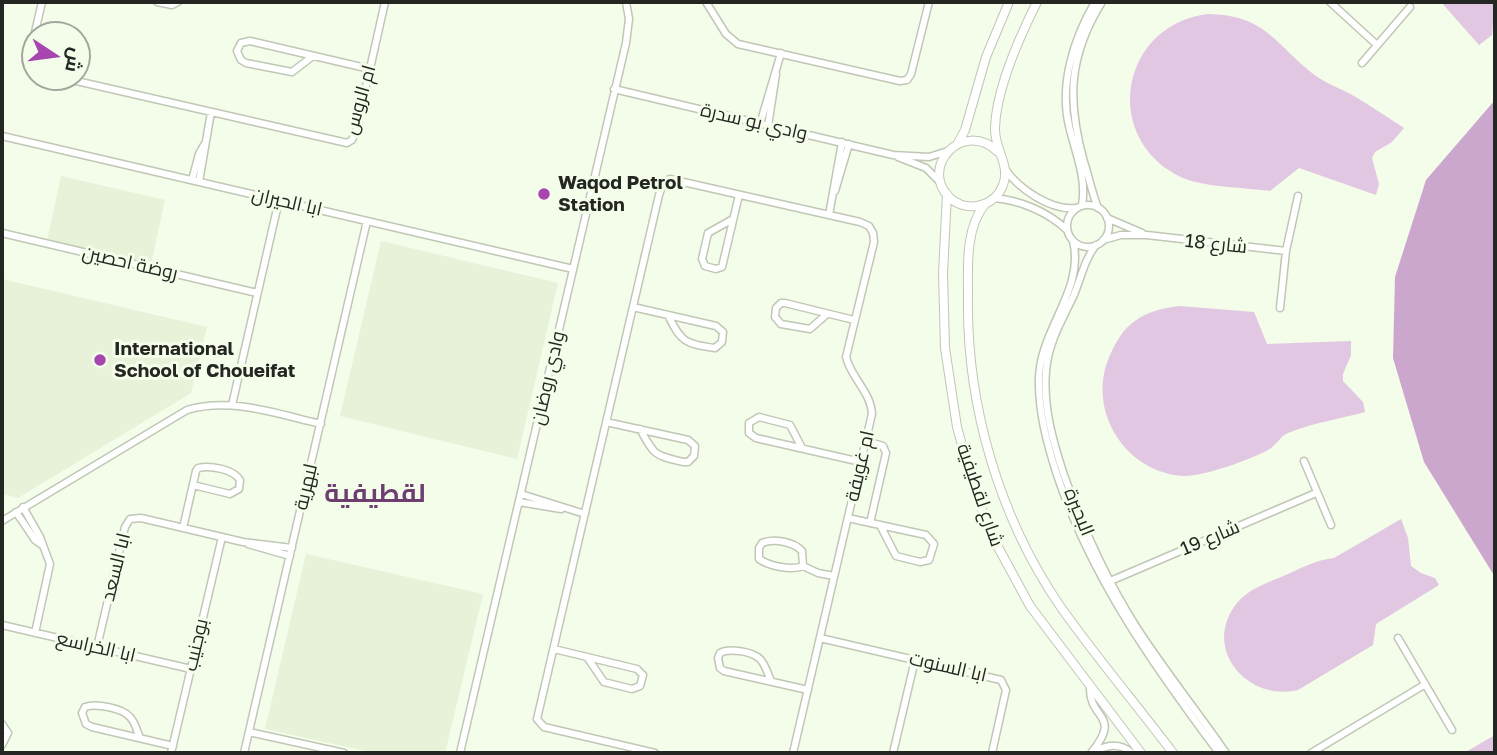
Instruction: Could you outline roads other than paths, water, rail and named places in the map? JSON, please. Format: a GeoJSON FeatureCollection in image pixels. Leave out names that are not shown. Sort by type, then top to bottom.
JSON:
{"type":"FeatureCollection","features":[{"type":"Feature","properties":{"kind":"street"},"geometry":{"type":"LineString","coordinates":[[37,21],[41,2]]}},
{"type":"Feature","properties":{"kind":"street"},"geometry":{"type":"LineString","coordinates":[[157,2],[172,5],[178,2]]}},
{"type":"Feature","properties":{"kind":"street","name":"ام الروس"},"geometry":{"type":"LineString","coordinates":[[91,85],[347,143],[354,136],[385,2]]}},
{"type":"Feature","properties":{"kind":"street","name":"وادي روضان"},"geometry":{"type":"LineString","coordinates":[[460,753],[614,89],[629,19],[626,2]]}},
{"type":"Feature","properties":{"kind":"street"},"geometry":{"type":"LineString","coordinates":[[706,2],[734,42],[903,81],[911,74],[929,2]]}},
{"type":"Feature","properties":{"kind":"street"},"geometry":{"type":"LineString","coordinates":[[1005,169],[1004,182],[994,198],[985,204],[961,205],[947,194],[941,183],[940,169],[948,151],[957,144],[965,131],[986,57],[1009,2]]}},
{"type":"Feature","properties":{"kind":"street"},"geometry":{"type":"LineString","coordinates":[[1037,2],[1009,69],[996,115],[995,137],[998,152],[1005,169],[1019,186],[1033,194],[1058,206],[1098,208]]}},
{"type":"Feature","properties":{"kind":"street"},"geometry":{"type":"LineString","coordinates":[[1067,230],[1068,217],[1079,207],[1083,183],[1075,140],[1072,91],[1081,39],[1095,2]]}},
{"type":"Feature","properties":{"kind":"street"},"geometry":{"type":"LineString","coordinates":[[1081,39],[1102,2]]}},
{"type":"Feature","properties":{"kind":"street"},"geometry":{"type":"LineString","coordinates":[[1330,2],[1377,45]]}},
{"type":"Feature","properties":{"kind":"street"},"geometry":{"type":"LineString","coordinates":[[1362,63],[1410,7]]}},
{"type":"Feature","properties":{"kind":"street"},"geometry":{"type":"LineString","coordinates":[[313,56],[296,69],[286,72],[246,63],[241,60],[237,51],[241,43],[250,41],[370,69]]}},
{"type":"Feature","properties":{"kind":"street"},"geometry":{"type":"LineString","coordinates":[[768,125],[781,53]]}},
{"type":"Feature","properties":{"kind":"street"},"geometry":{"type":"LineString","coordinates":[[760,124],[769,87],[776,72]]}},
{"type":"Feature","properties":{"kind":"street","name":"وادي بو سدرة"},"geometry":{"type":"LineString","coordinates":[[614,89],[893,155],[926,168],[941,183]]}},
{"type":"Feature","properties":{"kind":"street"},"geometry":{"type":"LineString","coordinates":[[195,181],[211,113]]}},
{"type":"Feature","properties":{"kind":"street","name":"ابا الحيران"},"geometry":{"type":"LineString","coordinates":[[2,135],[573,269]]}},
{"type":"Feature","properties":{"kind":"street"},"geometry":{"type":"LineString","coordinates":[[994,198],[1014,201],[1051,218],[1067,230],[1073,241],[1084,246],[1100,242],[1108,227],[1107,218],[1098,208],[1075,140]]}},
{"type":"Feature","properties":{"kind":"street"},"geometry":{"type":"LineString","coordinates":[[957,144],[979,141],[998,152]]}},
{"type":"Feature","properties":{"kind":"street"},"geometry":{"type":"LineString","coordinates":[[829,215],[846,143]]}},
{"type":"Feature","properties":{"kind":"street","name":"وادي بو سدرة"},"geometry":{"type":"LineString","coordinates":[[893,155],[929,157],[948,151]]}},
{"type":"Feature","properties":{"kind":"street","name":"ام غويفة"},"geometry":{"type":"LineString","coordinates":[[655,753],[541,726],[538,715],[663,183],[672,179],[867,224],[873,233],[874,242],[846,357],[872,408],[793,753]]}},
{"type":"Feature","properties":{"kind":"street","name":"شارع لقطيفية"},"geometry":{"type":"LineString","coordinates":[[947,194],[943,273],[945,348],[951,399],[964,456],[992,536],[1016,582],[1048,632],[1141,753]]}},
{"type":"Feature","properties":{"kind":"street"},"geometry":{"type":"LineString","coordinates":[[1028,206],[1033,194]]}},
{"type":"Feature","properties":{"kind":"street"},"geometry":{"type":"LineString","coordinates":[[733,219],[708,233],[702,259],[705,266],[716,269],[722,267],[739,195]]}},
{"type":"Feature","properties":{"kind":"street"},"geometry":{"type":"LineString","coordinates":[[1280,309],[1286,251],[1298,196]]}},
{"type":"Feature","properties":{"kind":"street"},"geometry":{"type":"LineString","coordinates":[[232,405],[279,200]]}},
{"type":"Feature","properties":{"kind":"street","name":"شارع لقطيفية"},"geometry":{"type":"LineString","coordinates":[[985,204],[977,215],[971,236],[968,317],[978,408],[998,480],[1019,533],[1059,605],[1173,753]]}},
{"type":"Feature","properties":{"kind":"street"},"geometry":{"type":"LineString","coordinates":[[1051,218],[1058,206]]}},
{"type":"Feature","properties":{"kind":"street","name":"شارع 18"},"geometry":{"type":"LineString","coordinates":[[1107,218],[1147,235]]}},
{"type":"Feature","properties":{"kind":"street","name":"لبهرية"},"geometry":{"type":"LineString","coordinates":[[244,753],[367,221]]}},
{"type":"Feature","properties":{"kind":"street","name":"روضة احصين"},"geometry":{"type":"LineString","coordinates":[[2,233],[257,293]]}},
{"type":"Feature","properties":{"kind":"street","name":"شارع 18"},"geometry":{"type":"LineString","coordinates":[[1100,242],[1121,235],[1147,235],[1286,251]]}},
{"type":"Feature","properties":{"kind":"street","name":"البحيرة"},"geometry":{"type":"LineString","coordinates":[[1073,241],[1076,255],[1074,276],[1053,330],[1048,354],[1045,378],[1047,429],[1064,484],[1107,582],[1144,643],[1219,749],[1226,753]]}},
{"type":"Feature","properties":{"kind":"street","name":"البحيرة"},"geometry":{"type":"LineString","coordinates":[[1053,330],[1074,293],[1088,257],[1100,242]]}},
{"type":"Feature","properties":{"kind":"street"},"geometry":{"type":"LineString","coordinates":[[827,314],[810,329],[781,324],[777,322],[775,314],[781,303],[854,320]]}},
{"type":"Feature","properties":{"kind":"street"},"geometry":{"type":"LineString","coordinates":[[633,307],[668,315],[716,326],[723,332],[722,342],[715,348],[681,339],[668,315]]}},
{"type":"Feature","properties":{"kind":"street"},"geometry":{"type":"LineString","coordinates":[[2,521],[178,414],[207,405],[232,405],[321,424]]}},
{"type":"Feature","properties":{"kind":"street"},"geometry":{"type":"LineString","coordinates":[[802,449],[790,425],[759,418],[749,423],[748,429],[756,438],[802,449],[861,462]]}},
{"type":"Feature","properties":{"kind":"street"},"geometry":{"type":"LineString","coordinates":[[606,422],[640,429],[688,440],[695,446],[694,456],[684,462],[658,456],[652,452],[640,429]]}},
{"type":"Feature","properties":{"kind":"street"},"geometry":{"type":"LineString","coordinates":[[866,441],[883,446],[887,453],[870,523]]}},
{"type":"Feature","properties":{"kind":"street"},"geometry":{"type":"LineString","coordinates":[[1304,461],[1331,525]]}},
{"type":"Feature","properties":{"kind":"street"},"geometry":{"type":"LineString","coordinates":[[183,528],[196,471],[202,466],[233,472],[240,480],[239,489],[230,494],[193,485]]}},
{"type":"Feature","properties":{"kind":"street","name":"شارع 19"},"geometry":{"type":"LineString","coordinates":[[1107,582],[1316,493]]}},
{"type":"Feature","properties":{"kind":"street"},"geometry":{"type":"LineString","coordinates":[[520,498],[541,508],[585,514]]}},
{"type":"Feature","properties":{"kind":"street"},"geometry":{"type":"LineString","coordinates":[[23,508],[49,557],[50,569],[35,632]]}},
{"type":"Feature","properties":{"kind":"street"},"geometry":{"type":"LineString","coordinates":[[16,512],[35,540],[42,545]]}},
{"type":"Feature","properties":{"kind":"street","name":"ابا السعد"},"geometry":{"type":"LineString","coordinates":[[97,648],[127,522],[136,517],[222,537],[292,548]]}},
{"type":"Feature","properties":{"kind":"street"},"geometry":{"type":"LineString","coordinates":[[848,518],[880,525],[930,538],[934,547],[929,560],[920,562],[897,556],[880,525]]}},
{"type":"Feature","properties":{"kind":"street","name":"بوجنيب"},"geometry":{"type":"LineString","coordinates":[[172,749],[222,537]]}},
{"type":"Feature","properties":{"kind":"street"},"geometry":{"type":"LineString","coordinates":[[803,566],[802,551],[794,545],[771,540],[762,543],[759,548],[759,559],[766,563],[795,568],[803,566],[834,576]]}},
{"type":"Feature","properties":{"kind":"street","name":"ابا السعد"},"geometry":{"type":"LineString","coordinates":[[243,541],[258,548],[290,556]]}},
{"type":"Feature","properties":{"kind":"street","name":"ابا الخراسع"},"geometry":{"type":"LineString","coordinates":[[2,625],[191,669]]}},
{"type":"Feature","properties":{"kind":"street","name":"ابا السنوت"},"geometry":{"type":"LineString","coordinates":[[820,638],[1003,682],[1006,690],[992,753]]}},
{"type":"Feature","properties":{"kind":"street"},"geometry":{"type":"LineString","coordinates":[[1398,638],[1452,730]]}},
{"type":"Feature","properties":{"kind":"street"},"geometry":{"type":"LineString","coordinates":[[554,649],[637,669],[643,675],[640,686],[632,689],[604,682],[587,657]]}},
{"type":"Feature","properties":{"kind":"street"},"geometry":{"type":"LineString","coordinates":[[771,681],[761,659],[756,656],[728,649],[720,653],[720,668],[771,681],[808,690]]}},
{"type":"Feature","properties":{"kind":"street"},"geometry":{"type":"LineString","coordinates":[[893,753],[915,660]]}},
{"type":"Feature","properties":{"kind":"street"},"geometry":{"type":"LineString","coordinates":[[1311,753],[1424,685]]}},
{"type":"Feature","properties":{"kind":"street"},"geometry":{"type":"LineString","coordinates":[[1090,688],[1090,696],[1104,718],[1105,730],[1102,740],[1091,753]]}},
{"type":"Feature","properties":{"kind":"street"},"geometry":{"type":"LineString","coordinates":[[140,738],[132,720],[124,712],[95,705],[85,708],[82,713],[86,724],[92,727],[140,738],[172,749]]}},
{"type":"Feature","properties":{"kind":"street"},"geometry":{"type":"LineString","coordinates":[[2,724],[8,733],[2,745]]}},
{"type":"Feature","properties":{"kind":"street"},"geometry":{"type":"LineString","coordinates":[[249,732],[344,753]]}},
{"type":"Feature","properties":{"kind":"street"},"geometry":{"type":"LineString","coordinates":[[1091,753],[1115,745],[1132,753]]}},
{"type":"Feature","properties":{"kind":"place","name":"Waqod Petrol Station"},"geometry":{"type":"Point","coordinates":[544,194]}},
{"type":"Feature","properties":{"kind":"place","name":"International School of Choueifat"},"geometry":{"type":"Point","coordinates":[100,360]}},
{"type":"Feature","properties":{"kind":"district","name":"لقطيفية"},"geometry":{"type":"Point","coordinates":[375,494]}}]}
